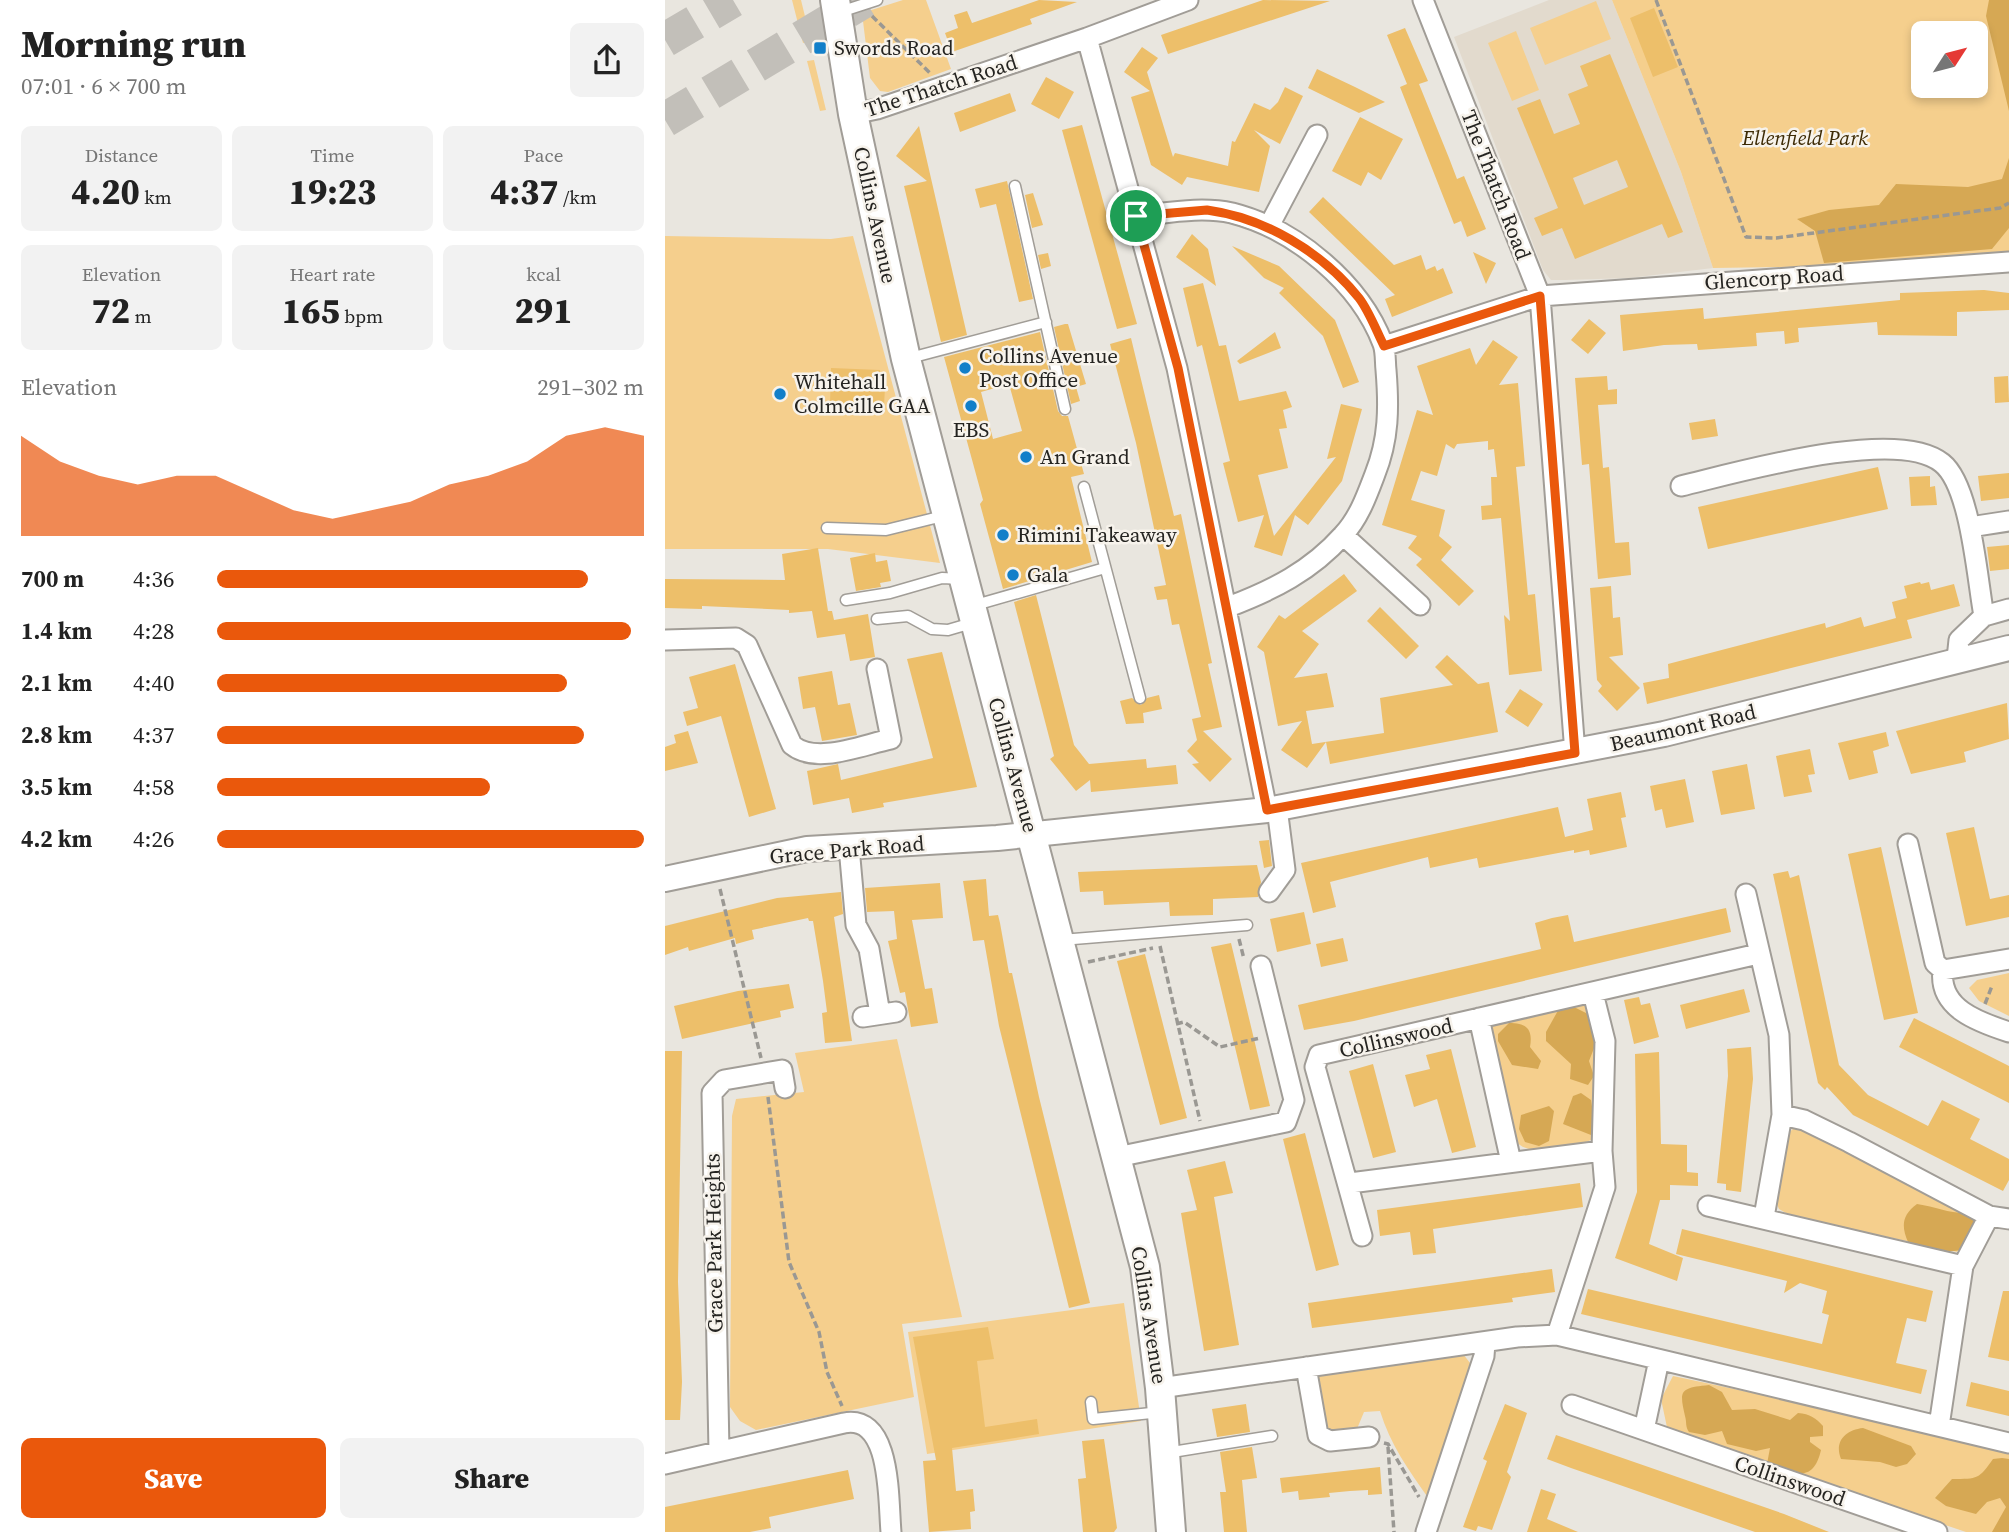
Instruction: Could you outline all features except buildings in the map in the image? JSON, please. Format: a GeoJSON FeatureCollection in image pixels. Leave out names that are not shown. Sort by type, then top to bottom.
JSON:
{"type":"FeatureCollection","features":[{"type":"Feature","properties":{"kind":"main road","name":"Collins Avenue"},"geometry":{"type":"LineString","coordinates":[[834,4],[853,114],[906,359],[1145,1268],[1161,1400],[1171,1532]]}},
{"type":"Feature","properties":{"kind":"street","name":"The Thatch Road"},"geometry":{"type":"LineString","coordinates":[[853,114],[877,109],[1087,38],[1188,0]]}},
{"type":"Feature","properties":{"kind":"street","name":"The Thatch Road"},"geometry":{"type":"LineString","coordinates":[[1423,0],[1540,296],[1575,753]]}},
{"type":"Feature","properties":{"kind":"street"},"geometry":{"type":"LineString","coordinates":[[1087,38],[1178,368],[1272,809],[1285,870],[1269,892]]}},
{"type":"Feature","properties":{"kind":"street"},"geometry":{"type":"LineString","coordinates":[[1269,226],[1317,135]]}},
{"type":"Feature","properties":{"kind":"street"},"geometry":{"type":"LineString","coordinates":[[1136,216],[1207,210],[1231,213],[1269,226],[1318,259],[1360,298],[1384,346],[1390,415],[1381,460],[1355,520],[1343,535],[1299,576],[1228,607]]}},
{"type":"Feature","properties":{"kind":"street","name":"Glencorp Road"},"geometry":{"type":"LineString","coordinates":[[1384,346],[1540,296],[2009,262]]}},
{"type":"Feature","properties":{"kind":"street"},"geometry":{"type":"LineString","coordinates":[[1681,486],[1810,456],[1875,450],[1921,453],[1943,463],[1960,492],[1970,527],[1984,616]]}},
{"type":"Feature","properties":{"kind":"street"},"geometry":{"type":"LineString","coordinates":[[1970,527],[2009,521]]}},
{"type":"Feature","properties":{"kind":"street"},"geometry":{"type":"LineString","coordinates":[[1343,535],[1420,605]]}},
{"type":"Feature","properties":{"kind":"street"},"geometry":{"type":"LineString","coordinates":[[1957,659],[1959,640],[1984,616],[2009,608]]}},
{"type":"Feature","properties":{"kind":"street"},"geometry":{"type":"LineString","coordinates":[[665,640],[736,638],[747,645],[768,697],[792,744],[801,752],[818,754],[891,739],[877,669]]}},
{"type":"Feature","properties":{"kind":"street","name":"Beaumont Road"},"geometry":{"type":"LineString","coordinates":[[1031,835],[1272,809],[1575,753],[1664,734],[2009,648]]}},
{"type":"Feature","properties":{"kind":"street","name":"Grace Park Road"},"geometry":{"type":"LineString","coordinates":[[665,878],[807,849],[1031,835]]}},
{"type":"Feature","properties":{"kind":"street"},"geometry":{"type":"LineString","coordinates":[[1908,844],[1935,962],[1943,970],[1942,982],[1947,998],[1956,1008],[2009,1032]]}},
{"type":"Feature","properties":{"kind":"street"},"geometry":{"type":"LineString","coordinates":[[849,846],[855,918],[869,948],[880,1014]]}},
{"type":"Feature","properties":{"kind":"street"},"geometry":{"type":"LineString","coordinates":[[1746,894],[1779,1035],[1782,1115],[1764,1217]]}},
{"type":"Feature","properties":{"kind":"street","name":"Collinswood"},"geometry":{"type":"LineString","coordinates":[[1362,1236],[1350,1183],[1315,1067],[1319,1055],[1758,954]]}},
{"type":"Feature","properties":{"kind":"street"},"geometry":{"type":"LineString","coordinates":[[1943,970],[2009,960]]}},
{"type":"Feature","properties":{"kind":"street"},"geometry":{"type":"LineString","coordinates":[[1117,1157],[1286,1122],[1294,1100],[1254,968]]}},
{"type":"Feature","properties":{"kind":"street"},"geometry":{"type":"LineString","coordinates":[[1556,1335],[1605,1187],[1602,1151],[1605,1041],[1593,993]]}},
{"type":"Feature","properties":{"kind":"street","name":"Collinswood"},"geometry":{"type":"LineString","coordinates":[[1479,1018],[1511,1161]]}},
{"type":"Feature","properties":{"kind":"street"},"geometry":{"type":"LineString","coordinates":[[764,1072],[782,1070],[785,1088]]}},
{"type":"Feature","properties":{"kind":"street","name":"Grace Park Heights"},"geometry":{"type":"LineString","coordinates":[[719,1451],[712,1093],[724,1080],[764,1072]]}},
{"type":"Feature","properties":{"kind":"street"},"geometry":{"type":"LineString","coordinates":[[1782,1115],[1804,1120],[1989,1216],[2009,1219]]}},
{"type":"Feature","properties":{"kind":"street"},"geometry":{"type":"LineString","coordinates":[[1350,1183],[1602,1151]]}},
{"type":"Feature","properties":{"kind":"street"},"geometry":{"type":"LineString","coordinates":[[1708,1206],[1764,1217],[1963,1266]]}},
{"type":"Feature","properties":{"kind":"street"},"geometry":{"type":"LineString","coordinates":[[1939,1426],[1963,1266],[1989,1216]]}},
{"type":"Feature","properties":{"kind":"street"},"geometry":{"type":"LineString","coordinates":[[1161,1400],[1306,1367],[1517,1337],[1556,1335],[2009,1443]]}},
{"type":"Feature","properties":{"kind":"street"},"geometry":{"type":"LineString","coordinates":[[1428,1525],[1484,1356],[1485,1343]]}},
{"type":"Feature","properties":{"kind":"street"},"geometry":{"type":"LineString","coordinates":[[1644,1430],[1659,1360]]}},
{"type":"Feature","properties":{"kind":"street"},"geometry":{"type":"LineString","coordinates":[[1306,1367],[1318,1435],[1330,1441],[1369,1437]]}},
{"type":"Feature","properties":{"kind":"street","name":"Collinswood"},"geometry":{"type":"LineString","coordinates":[[1572,1405],[1937,1532]]}},
{"type":"Feature","properties":{"kind":"street"},"geometry":{"type":"LineString","coordinates":[[665,1464],[844,1423],[855,1421],[866,1424],[876,1435],[882,1450],[891,1532]]}},
{"type":"Feature","properties":{"kind":"lane"},"geometry":{"type":"LineString","coordinates":[[834,4],[877,0]]}},
{"type":"Feature","properties":{"kind":"lane"},"geometry":{"type":"LineString","coordinates":[[1015,186],[1065,409]]}},
{"type":"Feature","properties":{"kind":"lane"},"geometry":{"type":"LineString","coordinates":[[906,359],[1046,322]]}},
{"type":"Feature","properties":{"kind":"lane"},"geometry":{"type":"LineString","coordinates":[[1084,487],[1140,698]]}},
{"type":"Feature","properties":{"kind":"lane"},"geometry":{"type":"LineString","coordinates":[[827,528],[886,530],[947,515]]}},
{"type":"Feature","properties":{"kind":"lane"},"geometry":{"type":"LineString","coordinates":[[877,619],[908,616],[932,629],[948,630],[974,614],[1105,568]]}},
{"type":"Feature","properties":{"kind":"lane"},"geometry":{"type":"LineString","coordinates":[[846,600],[890,593],[942,578],[963,579]]}},
{"type":"Feature","properties":{"kind":"lane"},"geometry":{"type":"LineString","coordinates":[[1060,940],[1247,925]]}},
{"type":"Feature","properties":{"kind":"lane"},"geometry":{"type":"LineString","coordinates":[[1091,1402],[1093,1419],[1161,1400]]}},
{"type":"Feature","properties":{"kind":"lane"},"geometry":{"type":"LineString","coordinates":[[1165,1454],[1272,1436]]}},
{"type":"Feature","properties":{"kind":"path"},"geometry":{"type":"LineString","coordinates":[[1656,0],[1746,237],[1776,237],[2000,208],[2009,203]]}},
{"type":"Feature","properties":{"kind":"path"},"geometry":{"type":"LineString","coordinates":[[868,11],[925,66],[934,79]]}},
{"type":"Feature","properties":{"kind":"path"},"geometry":{"type":"LineString","coordinates":[[715,866],[764,1072],[789,1262],[819,1332],[827,1372],[841,1402],[844,1423]]}},
{"type":"Feature","properties":{"kind":"path"},"geometry":{"type":"LineString","coordinates":[[1238,937],[1254,968]]}},
{"type":"Feature","properties":{"kind":"path"},"geometry":{"type":"LineString","coordinates":[[1068,968],[1171,945]]}},
{"type":"Feature","properties":{"kind":"path"},"geometry":{"type":"LineString","coordinates":[[1158,946],[1201,1126]]}},
{"type":"Feature","properties":{"kind":"path"},"geometry":{"type":"LineString","coordinates":[[1984,1008],[1992,986]]}},
{"type":"Feature","properties":{"kind":"path"},"geometry":{"type":"LineString","coordinates":[[1176,1024],[1184,1023],[1220,1047],[1262,1037],[1265,1049]]}},
{"type":"Feature","properties":{"kind":"path"},"geometry":{"type":"LineString","coordinates":[[1369,1437],[1388,1444],[1428,1525]]}},
{"type":"Feature","properties":{"kind":"path"},"geometry":{"type":"LineString","coordinates":[[1388,1444],[1394,1532]]}},
{"type":"Feature","properties":{"kind":"shaded area"},"geometry":{"type":"Polygon","coordinates":[[[1549,0],[1612,0],[1681,172],[1713,268],[1629,278],[1565,280],[1551,280],[1543,270],[1454,37],[1549,0]]]}},
{"type":"Feature","properties":{"kind":"shaded area"},"geometry":{"type":"Polygon","coordinates":[[[1989,0],[2009,0],[2009,111],[1988,21],[1986,16],[1989,0]]]}},
{"type":"Feature","properties":{"kind":"shaded area"},"geometry":{"type":"Polygon","coordinates":[[[2009,158],[2009,228],[1992,249],[1824,263],[1815,231],[1797,219],[1829,210],[1879,205],[1896,184],[1968,187],[2002,179],[2009,158]]]}},
{"type":"Feature","properties":{"kind":"shaded area"},"geometry":{"type":"Polygon","coordinates":[[[1570,1005],[1590,1015],[1598,1038],[1589,1061],[1594,1076],[1588,1085],[1570,1079],[1571,1064],[1546,1041],[1546,1032],[1560,1007],[1570,1005]]]}},
{"type":"Feature","properties":{"kind":"shaded area"},"geometry":{"type":"Polygon","coordinates":[[[1509,1023],[1520,1024],[1529,1031],[1530,1047],[1541,1061],[1538,1069],[1512,1065],[1498,1041],[1498,1034],[1509,1023]]]}},
{"type":"Feature","properties":{"kind":"shaded area"},"geometry":{"type":"Polygon","coordinates":[[[1581,1093],[1591,1100],[1596,1132],[1591,1135],[1563,1124],[1573,1096],[1581,1093]]]}},
{"type":"Feature","properties":{"kind":"shaded area"},"geometry":{"type":"Polygon","coordinates":[[[1549,1106],[1554,1111],[1549,1141],[1539,1146],[1525,1142],[1519,1129],[1521,1115],[1549,1106]]]}},
{"type":"Feature","properties":{"kind":"shaded area"},"geometry":{"type":"Polygon","coordinates":[[[1917,1204],[1970,1213],[1978,1221],[1963,1250],[1945,1252],[1908,1242],[1904,1221],[1908,1212],[1917,1204]]]}},
{"type":"Feature","properties":{"kind":"shaded area"},"geometry":{"type":"Polygon","coordinates":[[[1709,1385],[1722,1392],[1732,1410],[1755,1409],[1790,1420],[1798,1413],[1809,1415],[1818,1421],[1823,1426],[1823,1436],[1810,1437],[1810,1442],[1821,1450],[1813,1468],[1801,1473],[1785,1471],[1767,1464],[1770,1448],[1756,1451],[1727,1444],[1722,1431],[1705,1435],[1689,1432],[1682,1396],[1687,1389],[1709,1385]]]}},
{"type":"Feature","properties":{"kind":"shaded area"},"geometry":{"type":"Polygon","coordinates":[[[1863,1428],[1911,1446],[1916,1454],[1907,1464],[1896,1467],[1880,1462],[1841,1459],[1840,1442],[1846,1434],[1863,1428]]]}},
{"type":"Feature","properties":{"kind":"shaded area"},"geometry":{"type":"Polygon","coordinates":[[[1993,1459],[2009,1459],[2009,1532],[1992,1532],[2006,1507],[2000,1498],[1987,1502],[1976,1514],[1946,1506],[1935,1498],[1952,1479],[1977,1476],[1993,1459]]]}},
{"type":"Feature","properties":{"kind":"green space"},"geometry":{"type":"Polygon","coordinates":[[[792,0],[801,0],[811,41],[803,43],[792,0]]]}},
{"type":"Feature","properties":{"kind":"green space"},"geometry":{"type":"Polygon","coordinates":[[[903,0],[926,0],[951,69],[888,92],[880,91],[870,78],[862,13],[903,0]]]}},
{"type":"Feature","properties":{"kind":"green space","name":"Ellenfield Park"},"geometry":{"type":"Polygon","coordinates":[[[1612,0],[2009,0],[2009,264],[1713,268],[1681,172],[1612,0]]]}},
{"type":"Feature","properties":{"kind":"green space"},"geometry":{"type":"Polygon","coordinates":[[[1596,1],[1611,39],[1545,65],[1530,28],[1596,1]]]}},
{"type":"Feature","properties":{"kind":"green space"},"geometry":{"type":"Polygon","coordinates":[[[1516,31],[1539,90],[1512,101],[1488,43],[1516,31]]]}},
{"type":"Feature","properties":{"kind":"green space"},"geometry":{"type":"Polygon","coordinates":[[[814,60],[826,110],[820,111],[807,61],[814,60]]]}},
{"type":"Feature","properties":{"kind":"green space","name":"Whitehall Colmcille GAA"},"geometry":{"type":"Polygon","coordinates":[[[665,236],[831,239],[853,236],[940,563],[828,549],[665,549],[665,236]]]}},
{"type":"Feature","properties":{"kind":"green space"},"geometry":{"type":"Polygon","coordinates":[[[2009,973],[2009,1016],[1979,1001],[1969,988],[1977,980],[2009,973]]]}},
{"type":"Feature","properties":{"kind":"green space"},"geometry":{"type":"Polygon","coordinates":[[[1583,1002],[1598,1030],[1593,1139],[1552,1150],[1521,1146],[1515,1140],[1490,1026],[1496,1022],[1583,1002]]]}},
{"type":"Feature","properties":{"kind":"green space"},"geometry":{"type":"Polygon","coordinates":[[[897,1039],[962,1317],[902,1324],[914,1397],[756,1430],[740,1421],[730,1407],[732,1116],[736,1099],[804,1092],[795,1053],[897,1039]]]}},
{"type":"Feature","properties":{"kind":"green space"},"geometry":{"type":"Polygon","coordinates":[[[1794,1128],[1804,1130],[1975,1216],[1957,1252],[1791,1216],[1779,1209],[1776,1202],[1784,1137],[1794,1128]]]}},
{"type":"Feature","properties":{"kind":"green space"},"geometry":{"type":"Polygon","coordinates":[[[1124,1303],[1141,1421],[927,1454],[908,1332],[1124,1303]]]}},
{"type":"Feature","properties":{"kind":"green space"},"geometry":{"type":"Polygon","coordinates":[[[1463,1354],[1474,1368],[1429,1499],[1407,1468],[1380,1411],[1364,1412],[1354,1436],[1324,1433],[1313,1384],[1318,1375],[1463,1354]]]}},
{"type":"Feature","properties":{"kind":"green space"},"geometry":{"type":"Polygon","coordinates":[[[1673,1376],[1907,1426],[2009,1454],[2009,1532],[1966,1532],[1668,1432],[1661,1399],[1673,1376]]]}},
{"type":"Feature","properties":{"kind":"tunnel"},"geometry":{"type":"LineString","coordinates":[[665,40],[733,0]]}},
{"type":"Feature","properties":{"kind":"tunnel"},"geometry":{"type":"LineString","coordinates":[[665,120],[865,0]]}},
{"type":"Feature","properties":{"kind":"place","name":"Swords Road"},"geometry":{"type":"Point","coordinates":[820,48]}},
{"type":"Feature","properties":{"kind":"place","name":"Collins Avenue Post Office"},"geometry":{"type":"Point","coordinates":[965,368]}},
{"type":"Feature","properties":{"kind":"place","name":"Whitehall Colmcille GAA"},"geometry":{"type":"Point","coordinates":[780,394]}},
{"type":"Feature","properties":{"kind":"place","name":"EBS"},"geometry":{"type":"Point","coordinates":[971,406]}},
{"type":"Feature","properties":{"kind":"place","name":"An Grand"},"geometry":{"type":"Point","coordinates":[1026,457]}},
{"type":"Feature","properties":{"kind":"place","name":"Rimini Takeaway"},"geometry":{"type":"Point","coordinates":[1003,535]}},
{"type":"Feature","properties":{"kind":"place","name":"Gala"},"geometry":{"type":"Point","coordinates":[1013,575]}},
{"type":"Feature","properties":{"kind":"route"},"geometry":{"type":"LineString","coordinates":[[1207,210],[1231,213],[1269,226],[1318,259],[1360,298],[1384,346],[1540,296],[1575,753],[1267,810],[1178,368],[1136,216],[1207,210]]}}]}
